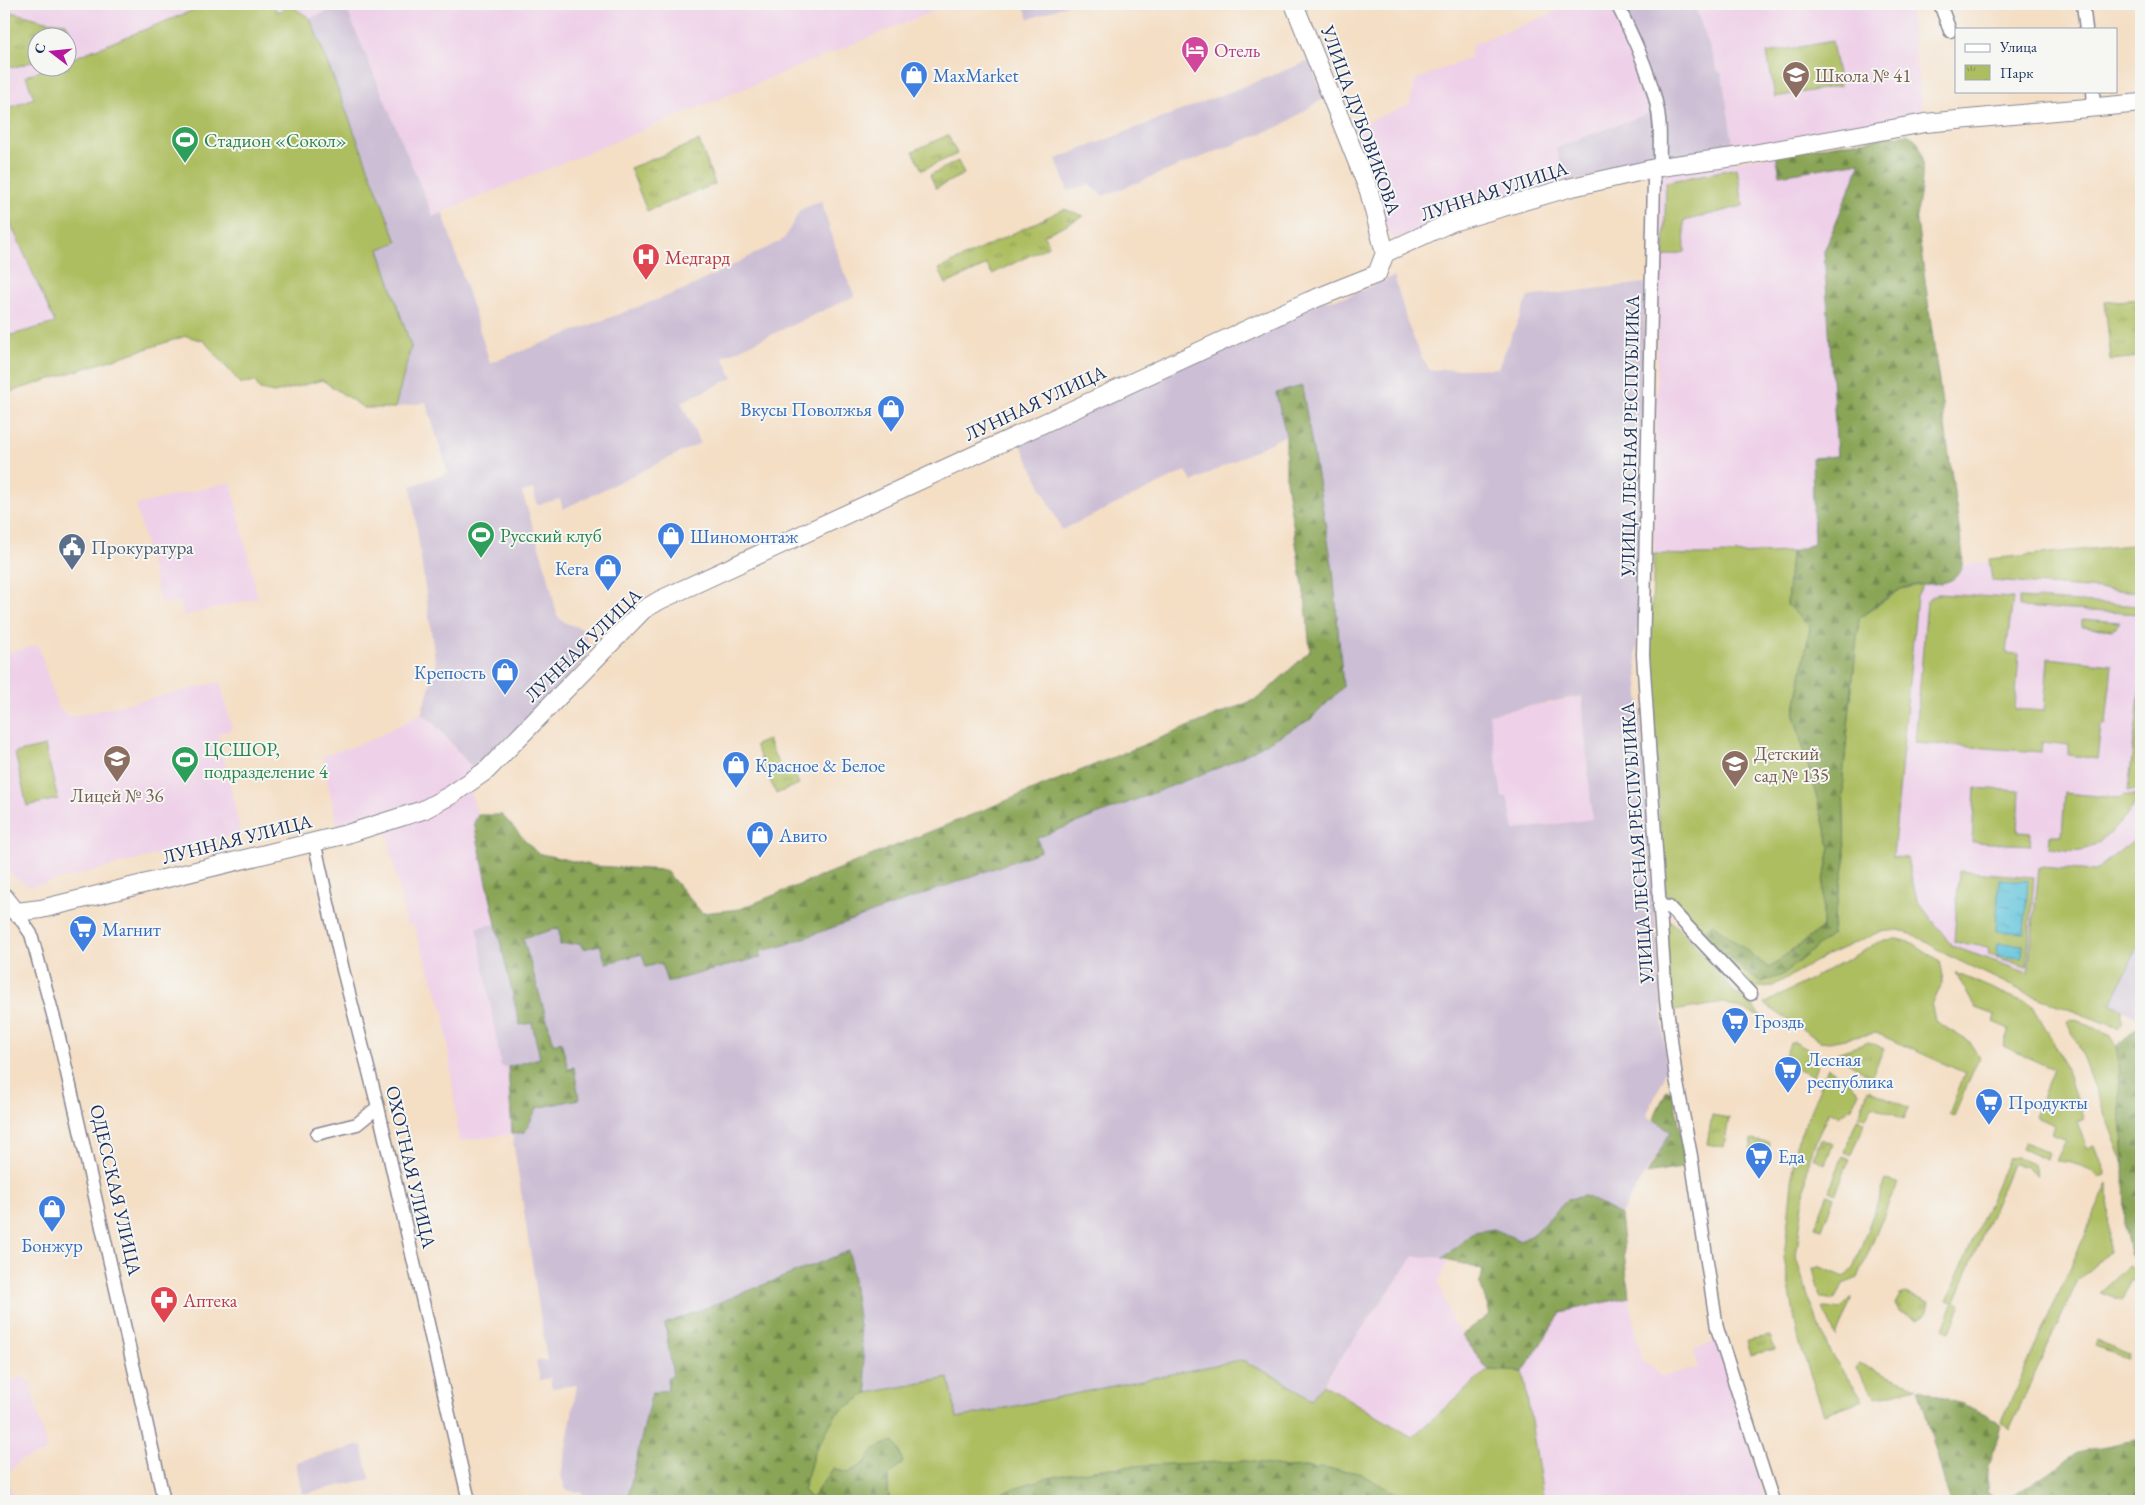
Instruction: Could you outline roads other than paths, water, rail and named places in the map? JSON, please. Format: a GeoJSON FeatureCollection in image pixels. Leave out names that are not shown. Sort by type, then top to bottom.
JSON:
{"type":"FeatureCollection","features":[{"type":"Feature","properties":{"kind":"street","name":"УЛИЦА ДУБОВИКОВА"},"geometry":{"type":"LineString","coordinates":[[1294,4],[1369,191],[1385,253]]}},
{"type":"Feature","properties":{"kind":"street","name":"УЛИЦА ЛЕСНАЯ РЕСПУБЛИКА"},"geometry":{"type":"LineString","coordinates":[[1617,4],[1627,25],[1656,102],[1661,139],[1654,181],[1643,655],[1666,1000],[1676,1078],[1691,1156],[1717,1328],[1773,1501]]}},
{"type":"Feature","properties":{"kind":"street"},"geometry":{"type":"LineString","coordinates":[[1940,4],[1950,31]]}},
{"type":"Feature","properties":{"kind":"street"},"geometry":{"type":"LineString","coordinates":[[2083,4],[2086,28]]}},
{"type":"Feature","properties":{"kind":"street","name":"ЛУННАЯ УЛИЦА"},"geometry":{"type":"LineString","coordinates":[[10,912],[41,909],[355,832],[423,810],[487,770],[643,610],[660,600],[1309,301],[1377,274],[1385,253],[1452,222],[1568,188],[1656,168],[1742,156],[1925,123],[2093,99],[2141,103]]}},
{"type":"Feature","properties":{"kind":"street","name":"ОХОТНАЯ УЛИЦА"},"geometry":{"type":"LineString","coordinates":[[314,841],[469,1501]]}},
{"type":"Feature","properties":{"kind":"street","name":"ОДЕССКАЯ УЛИЦА"},"geometry":{"type":"LineString","coordinates":[[4,897],[10,912],[31,934],[58,1033],[164,1501]]}},
{"type":"Feature","properties":{"kind":"street"},"geometry":{"type":"LineString","coordinates":[[1659,906],[1669,907],[1751,994]]}},
{"type":"Feature","properties":{"kind":"street"},"geometry":{"type":"LineString","coordinates":[[317,1134],[357,1124],[378,1107]]}},
{"type":"Feature","properties":{"kind":"water"},"geometry":{"type":"Polygon","coordinates":[[[1999,879],[2028,881],[2024,933],[1996,931],[1999,879]]]}},
{"type":"Feature","properties":{"kind":"water"},"geometry":{"type":"Polygon","coordinates":[[[1998,943],[2023,945],[2022,958],[1997,956],[1998,943]]]}},
{"type":"Feature","properties":{"kind":"place","name":"Отель"},"geometry":{"type":"Point","coordinates":[1195,74]}},
{"type":"Feature","properties":{"kind":"place","name":"MaxMarket"},"geometry":{"type":"Point","coordinates":[914,99]}},
{"type":"Feature","properties":{"kind":"place","name":"Школа № 41"},"geometry":{"type":"Point","coordinates":[1796,99]}},
{"type":"Feature","properties":{"kind":"place","name":"Стадион «Сокол»"},"geometry":{"type":"Point","coordinates":[185,164]}},
{"type":"Feature","properties":{"kind":"place","name":"Медгард"},"geometry":{"type":"Point","coordinates":[646,281]}},
{"type":"Feature","properties":{"kind":"place","name":"Вкусы Поволжья"},"geometry":{"type":"Point","coordinates":[891,433]}},
{"type":"Feature","properties":{"kind":"place","name":"Русский клуб"},"geometry":{"type":"Point","coordinates":[481,559]}},
{"type":"Feature","properties":{"kind":"place","name":"Шиномонтаж"},"geometry":{"type":"Point","coordinates":[671,560]}},
{"type":"Feature","properties":{"kind":"place","name":"Прокуратура"},"geometry":{"type":"Point","coordinates":[72,571]}},
{"type":"Feature","properties":{"kind":"place","name":"Кега"},"geometry":{"type":"Point","coordinates":[608,592]}},
{"type":"Feature","properties":{"kind":"place","name":"Крепость"},"geometry":{"type":"Point","coordinates":[505,696]}},
{"type":"Feature","properties":{"kind":"place","name":"Лицей № 36"},"geometry":{"type":"Point","coordinates":[117,783]}},
{"type":"Feature","properties":{"kind":"place","name":"ЦСШОР, подразделение 4"},"geometry":{"type":"Point","coordinates":[185,784]}},
{"type":"Feature","properties":{"kind":"place","name":"Детский сад № 135"},"geometry":{"type":"Point","coordinates":[1735,788]}},
{"type":"Feature","properties":{"kind":"place","name":"Красное & Белое"},"geometry":{"type":"Point","coordinates":[736,789]}},
{"type":"Feature","properties":{"kind":"place","name":"Авито"},"geometry":{"type":"Point","coordinates":[760,859]}},
{"type":"Feature","properties":{"kind":"place","name":"Магнит"},"geometry":{"type":"Point","coordinates":[83,953]}},
{"type":"Feature","properties":{"kind":"place","name":"Гроздь"},"geometry":{"type":"Point","coordinates":[1735,1045]}},
{"type":"Feature","properties":{"kind":"place","name":"Лесная республика"},"geometry":{"type":"Point","coordinates":[1788,1094]}},
{"type":"Feature","properties":{"kind":"place","name":"Продукты"},"geometry":{"type":"Point","coordinates":[1989,1126]}},
{"type":"Feature","properties":{"kind":"place","name":"Еда"},"geometry":{"type":"Point","coordinates":[1759,1180]}},
{"type":"Feature","properties":{"kind":"place","name":"Бонжур"},"geometry":{"type":"Point","coordinates":[52,1233]}},
{"type":"Feature","properties":{"kind":"place","name":"Аптека"},"geometry":{"type":"Point","coordinates":[164,1324]}}]}
